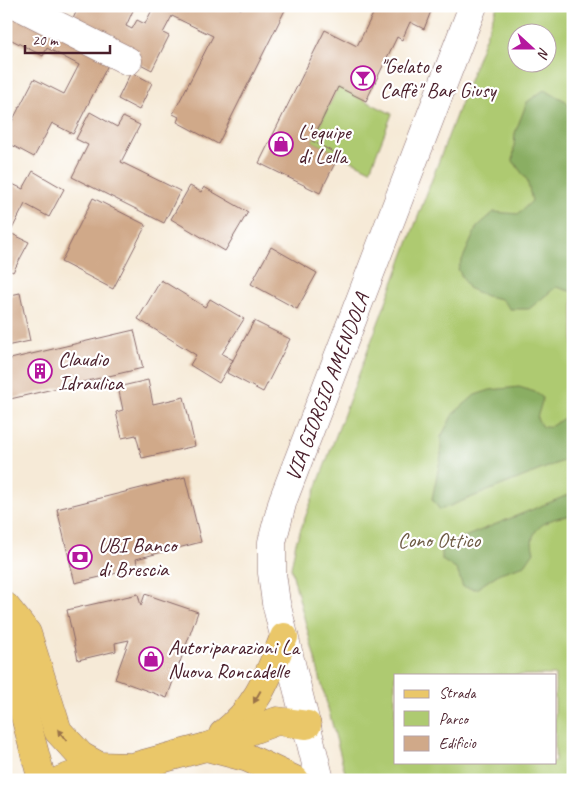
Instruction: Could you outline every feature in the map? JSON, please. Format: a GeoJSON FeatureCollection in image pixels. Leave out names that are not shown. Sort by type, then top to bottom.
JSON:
{"type":"FeatureCollection","features":[{"type":"Feature","properties":{"kind":"main road"},"geometry":{"type":"LineString","coordinates":[[6,607],[27,633],[58,731],[81,756],[114,771]]}},
{"type":"Feature","properties":{"kind":"main road"},"geometry":{"type":"LineString","coordinates":[[206,747],[241,720],[254,704],[266,681],[284,637]]}},
{"type":"Feature","properties":{"kind":"main road"},"geometry":{"type":"LineString","coordinates":[[6,646],[42,780]]}},
{"type":"Feature","properties":{"kind":"main road"},"geometry":{"type":"LineString","coordinates":[[61,780],[114,771],[206,747],[261,743],[282,738],[307,725]]}},
{"type":"Feature","properties":{"kind":"main road"},"geometry":{"type":"LineString","coordinates":[[206,747],[248,758],[295,780]]}},
{"type":"Feature","properties":{"kind":"street"},"geometry":{"type":"LineString","coordinates":[[19,6],[128,61]]}},
{"type":"Feature","properties":{"kind":"street","name":"VIA GIORGIO AMENDOLA"},"geometry":{"type":"LineString","coordinates":[[320,780],[275,594],[272,542],[284,500],[473,6]]}},
{"type":"Feature","properties":{"kind":"green space","name":"Cono Ottico"},"geometry":{"type":"Polygon","coordinates":[[[497,6],[573,6],[573,780],[347,780],[291,568],[296,542],[497,6]]]}},
{"type":"Feature","properties":{"kind":"green space"},"geometry":{"type":"Polygon","coordinates":[[[338,87],[392,114],[370,170],[312,141],[338,87]]]}},
{"type":"Feature","properties":{"kind":"green space"},"geometry":{"type":"Polygon","coordinates":[[[544,90],[566,101],[573,114],[573,292],[556,287],[529,309],[510,309],[501,299],[486,296],[468,288],[458,269],[477,227],[494,212],[518,214],[532,201],[527,180],[513,161],[515,133],[527,102],[544,90]]]}},
{"type":"Feature","properties":{"kind":"green space"},"geometry":{"type":"Polygon","coordinates":[[[519,387],[535,392],[543,398],[537,418],[542,427],[550,427],[573,412],[573,457],[440,510],[432,499],[441,456],[441,437],[453,414],[475,395],[490,390],[519,387]]]}},
{"type":"Feature","properties":{"kind":"green space"},"geometry":{"type":"Polygon","coordinates":[[[573,493],[573,515],[549,521],[537,530],[533,536],[532,543],[534,552],[525,565],[500,573],[476,589],[463,587],[457,570],[442,560],[442,546],[573,493]]]}},
{"type":"Feature","properties":{"kind":"building"},"geometry":{"type":"Polygon","coordinates":[[[6,6],[111,59],[73,134],[52,123],[34,157],[6,142],[6,133],[34,79],[64,94],[79,65],[47,48],[43,56],[6,37],[6,6]]]}},
{"type":"Feature","properties":{"kind":"building"},"geometry":{"type":"Polygon","coordinates":[[[79,6],[135,6],[126,26],[132,29],[137,20],[145,24],[154,6],[235,6],[241,9],[243,6],[287,6],[218,144],[177,122],[179,117],[173,114],[213,36],[172,16],[163,33],[169,36],[152,70],[69,27],[79,6]]]}},
{"type":"Feature","properties":{"kind":"building"},"geometry":{"type":"Polygon","coordinates":[[[377,6],[433,6],[424,29],[410,22],[402,40],[397,37],[366,101],[338,87],[312,141],[339,155],[320,193],[259,163],[325,30],[357,46],[377,6]]]}},
{"type":"Feature","properties":{"kind":"building"},"geometry":{"type":"Polygon","coordinates":[[[131,72],[152,83],[139,110],[118,99],[131,72]]]}},
{"type":"Feature","properties":{"kind":"building"},"geometry":{"type":"Polygon","coordinates":[[[90,112],[117,127],[123,117],[140,125],[121,162],[180,191],[164,223],[72,177],[88,145],[76,139],[90,112]]]}},
{"type":"Feature","properties":{"kind":"building"},"geometry":{"type":"Polygon","coordinates":[[[33,171],[64,189],[49,217],[25,204],[10,233],[29,242],[13,272],[6,269],[6,181],[23,189],[33,171]]]}},
{"type":"Feature","properties":{"kind":"building"},"geometry":{"type":"Polygon","coordinates":[[[190,186],[201,192],[204,187],[248,212],[225,251],[171,219],[190,186]]]}},
{"type":"Feature","properties":{"kind":"building"},"geometry":{"type":"Polygon","coordinates":[[[93,198],[146,225],[113,289],[61,262],[93,198]]]}},
{"type":"Feature","properties":{"kind":"building"},"geometry":{"type":"Polygon","coordinates":[[[271,247],[317,273],[297,309],[251,284],[271,247]]]}},
{"type":"Feature","properties":{"kind":"building"},"geometry":{"type":"Polygon","coordinates":[[[161,280],[205,307],[210,299],[244,319],[222,354],[233,360],[219,383],[190,365],[196,355],[138,319],[161,280]]]}},
{"type":"Feature","properties":{"kind":"building"},"geometry":{"type":"Polygon","coordinates":[[[20,293],[30,341],[6,346],[6,296],[20,293]]]}},
{"type":"Feature","properties":{"kind":"building"},"geometry":{"type":"Polygon","coordinates":[[[254,321],[290,339],[263,392],[227,373],[254,321]]]}},
{"type":"Feature","properties":{"kind":"building"},"geometry":{"type":"Polygon","coordinates":[[[134,330],[143,368],[6,400],[6,360],[134,330]]]}},
{"type":"Feature","properties":{"kind":"building"},"geometry":{"type":"Polygon","coordinates":[[[148,380],[153,404],[184,397],[195,446],[142,458],[136,435],[122,438],[116,412],[123,410],[118,387],[148,380]]]}},
{"type":"Feature","properties":{"kind":"building"},"geometry":{"type":"Polygon","coordinates":[[[185,477],[201,542],[136,559],[138,568],[75,583],[57,509],[185,477]]]}},
{"type":"Feature","properties":{"kind":"building","name":"Autoriparazioni La Nuova Roncadelle"},"geometry":{"type":"Polygon","coordinates":[[[138,594],[141,606],[145,594],[198,612],[167,698],[115,679],[129,640],[115,643],[116,651],[78,660],[67,610],[138,594]]]}},
{"type":"Feature","properties":{"kind":"place","name":"\"Gelato e Caffè\" Bar Giusy"},"geometry":{"type":"Point","coordinates":[363,78]}},
{"type":"Feature","properties":{"kind":"place","name":"L'equipe di Lella"},"geometry":{"type":"Point","coordinates":[281,144]}},
{"type":"Feature","properties":{"kind":"place","name":"Claudio Idraulica"},"geometry":{"type":"Point","coordinates":[40,371]}},
{"type":"Feature","properties":{"kind":"place","name":"UBI Banco di Brescia"},"geometry":{"type":"Point","coordinates":[80,557]}},
{"type":"Feature","properties":{"kind":"place","name":"Autoriparazioni La Nuova Roncadelle"},"geometry":{"type":"Point","coordinates":[151,659]}}]}
